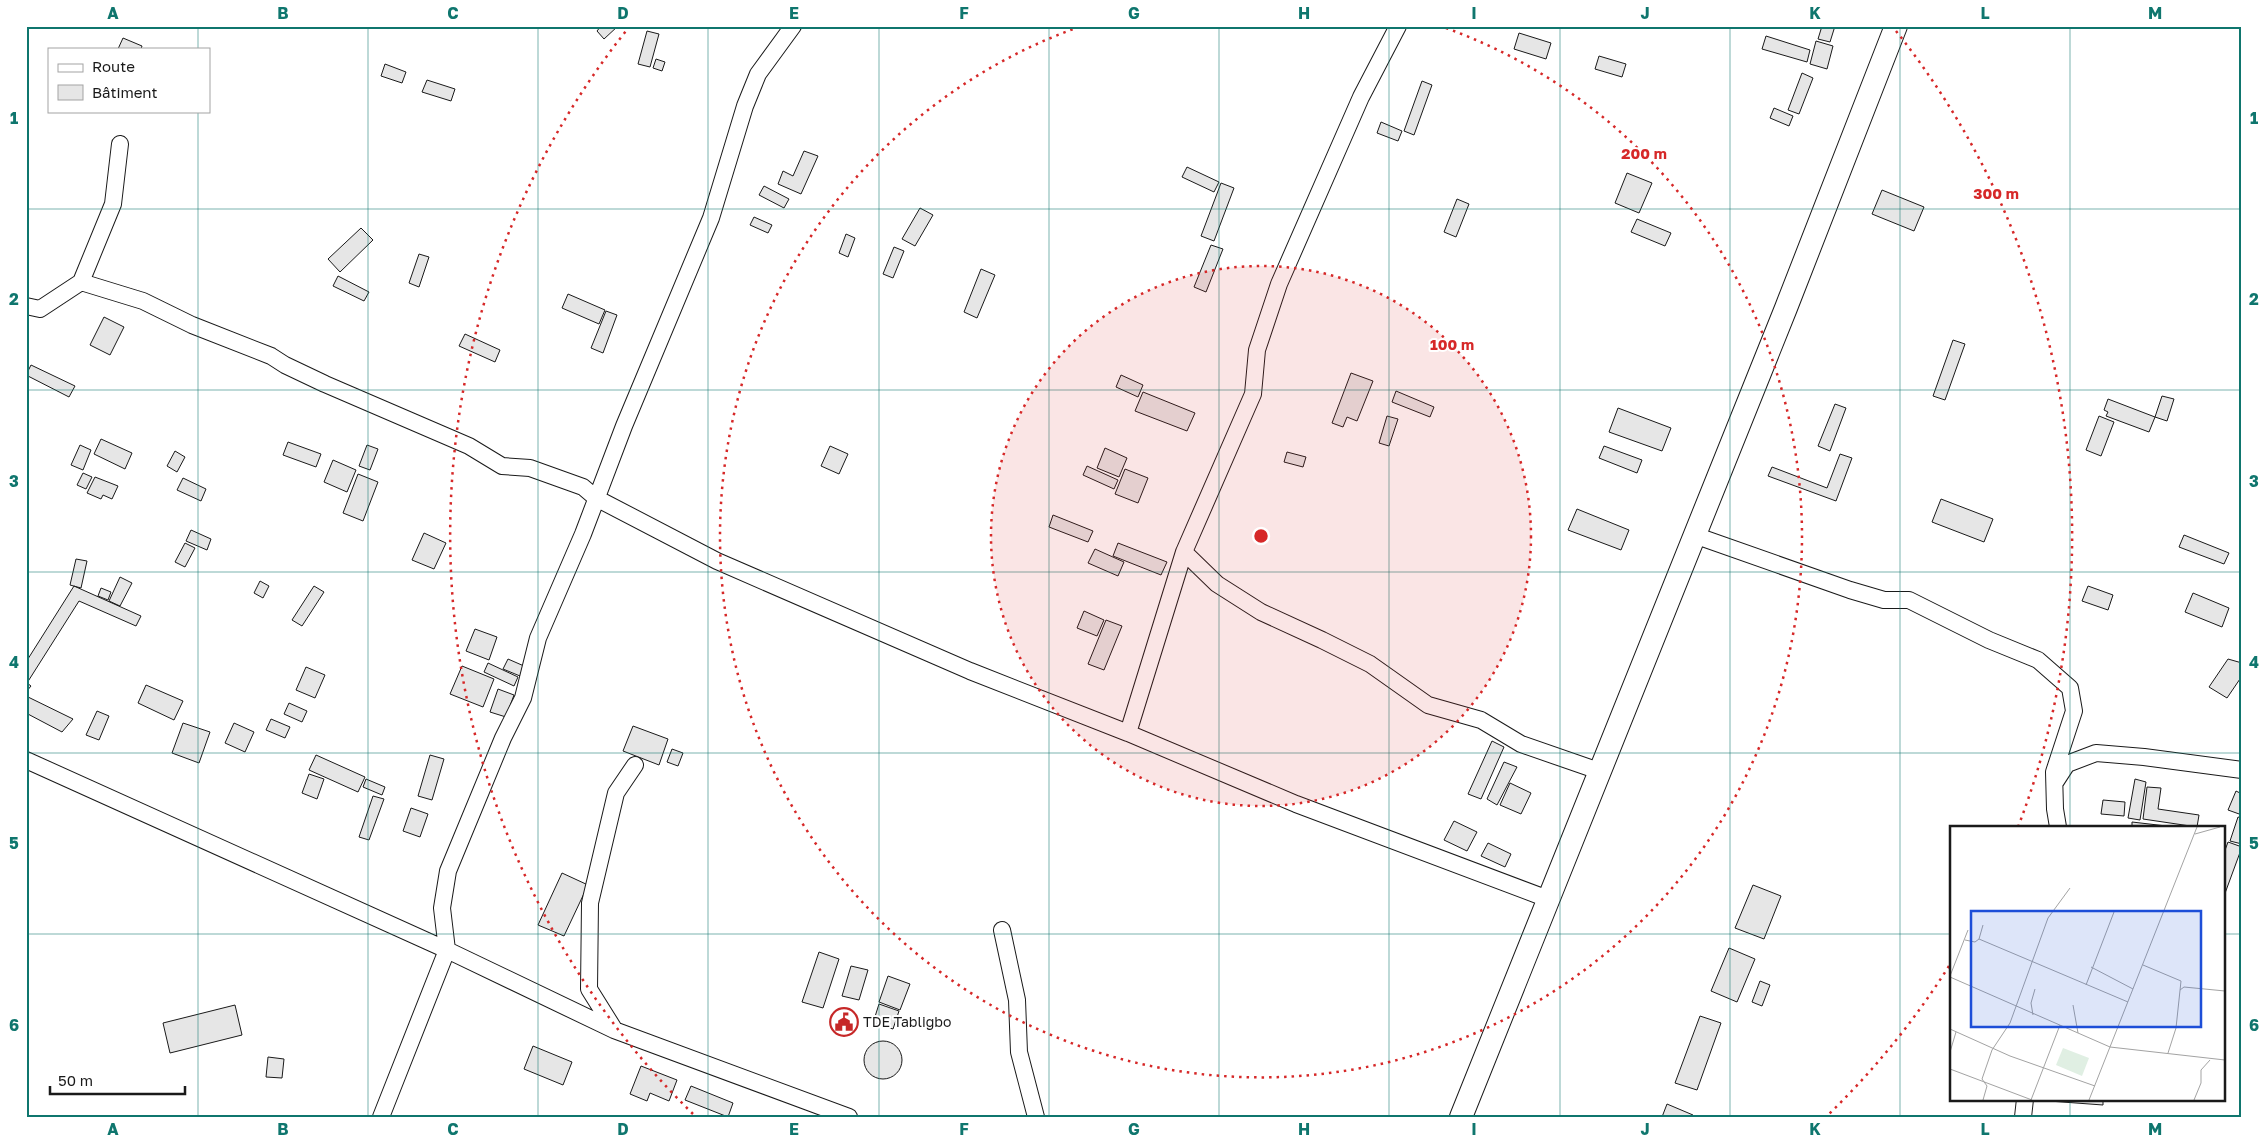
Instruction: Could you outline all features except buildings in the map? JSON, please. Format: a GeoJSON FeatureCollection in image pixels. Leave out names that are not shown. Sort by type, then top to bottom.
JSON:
{"type":"FeatureCollection","features":[{"type":"Feature","properties":{"kind":"street"},"geometry":{"type":"LineString","coordinates":[[381,1117],[447,950],[442,908],[448,871],[504,738],[524,698],[538,638],[583,534],[675,302],[711,218],[745,106],[758,74],[793,26]]}},
{"type":"Feature","properties":{"kind":"street"},"geometry":{"type":"LineString","coordinates":[[1128,733],[1184,552],[1253,394],[1257,350],[1279,284],[1362,97],[1398,26]]}},
{"type":"Feature","properties":{"kind":"street"},"geometry":{"type":"LineString","coordinates":[[1462,1117],[1896,26]]}},
{"type":"Feature","properties":{"kind":"street"},"geometry":{"type":"LineString","coordinates":[[26,306],[40,309],[81,282],[113,204],[120,144]]}},
{"type":"Feature","properties":{"kind":"street"},"geometry":{"type":"LineString","coordinates":[[81,282],[143,301],[192,325],[271,356],[285,365],[325,384],[469,446],[502,466],[530,468],[583,487],[596,498],[717,561],[970,671],[1128,733],[1296,804],[1548,899]]}},
{"type":"Feature","properties":{"kind":"street"},"geometry":{"type":"LineString","coordinates":[[1694,535],[1850,590],[1884,600],[1908,600],[1989,640],[2038,660],[2070,688],[2074,711],[2054,772],[2055,809],[2058,826]]}},
{"type":"Feature","properties":{"kind":"street"},"geometry":{"type":"LineString","coordinates":[[1184,552],[1217,584],[1261,612],[1370,664],[1428,705],[1481,720],[1521,744],[1599,771]]}},
{"type":"Feature","properties":{"kind":"street"},"geometry":{"type":"LineString","coordinates":[[2054,784],[2067,764],[2096,754],[2144,757],[2242,770]]}},
{"type":"Feature","properties":{"kind":"street"},"geometry":{"type":"LineString","coordinates":[[26,760],[447,950],[614,1030],[849,1117]]}},
{"type":"Feature","properties":{"kind":"street"},"geometry":{"type":"LineString","coordinates":[[614,1030],[589,989],[590,903],[616,793],[635,765]]}},
{"type":"Feature","properties":{"kind":"street"},"geometry":{"type":"LineString","coordinates":[[1002,930],[1017,1000],[1018,1052],[1036,1117]]}},
{"type":"Feature","properties":{"kind":"street"},"geometry":{"type":"LineString","coordinates":[[2023,1117],[2025,1100]]}},
{"type":"Feature","properties":{"kind":"place","name":"TDE Tabligbo"},"geometry":{"type":"Point","coordinates":[844,1022]}}]}
